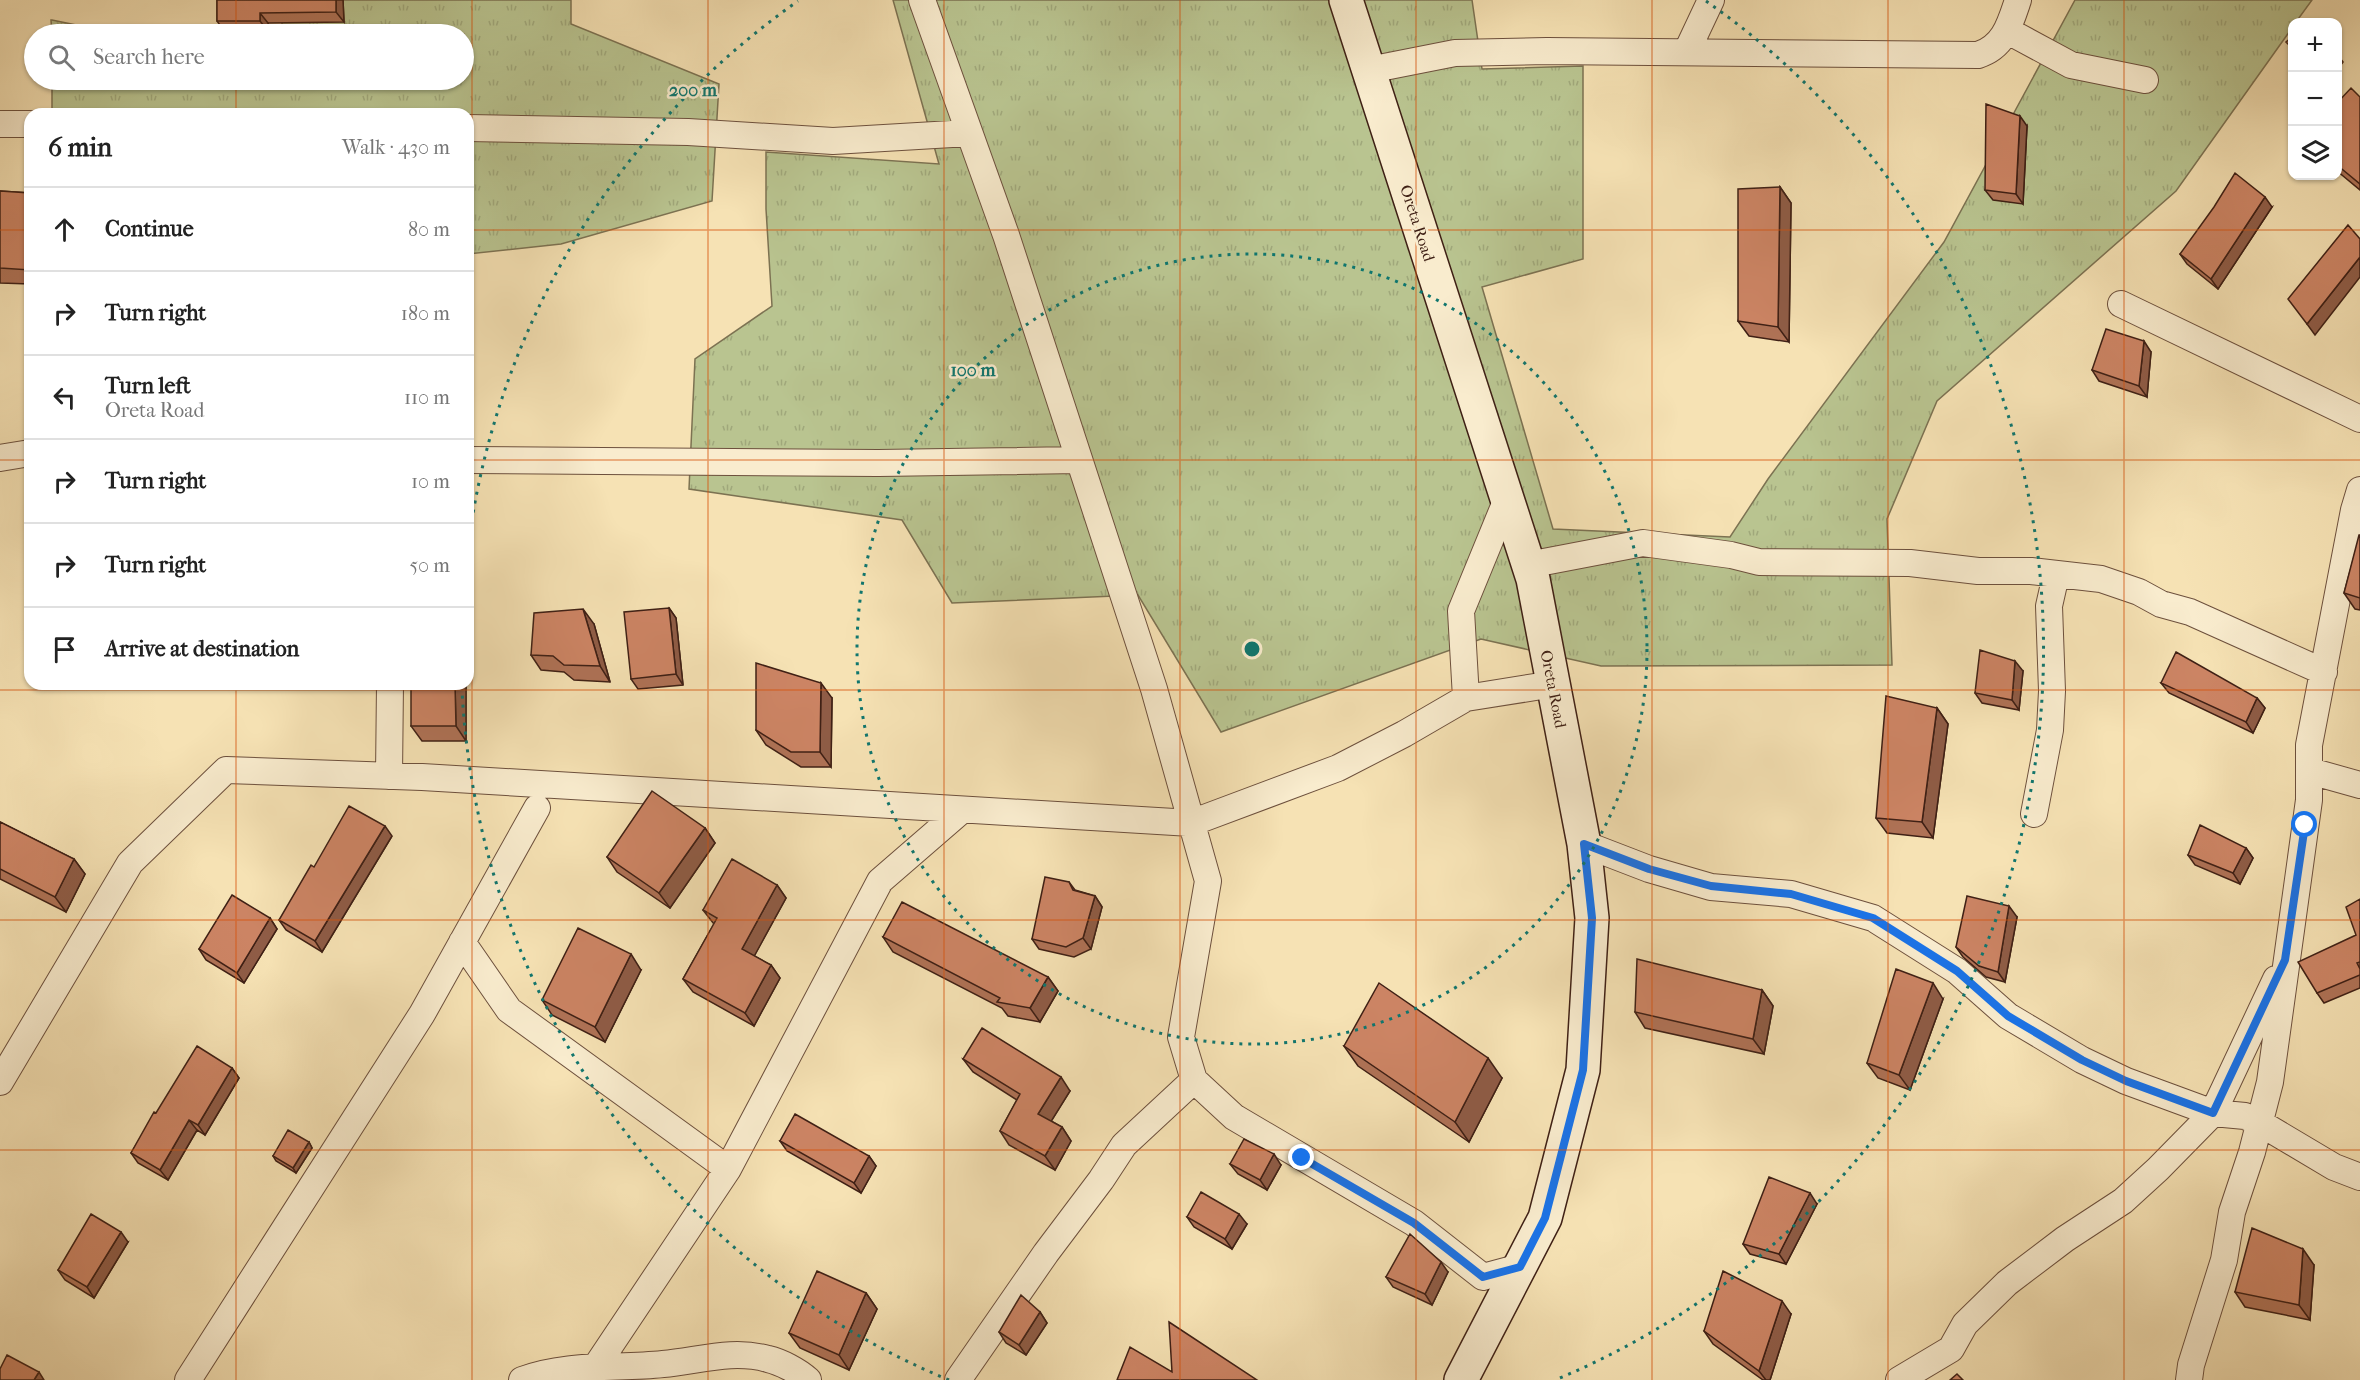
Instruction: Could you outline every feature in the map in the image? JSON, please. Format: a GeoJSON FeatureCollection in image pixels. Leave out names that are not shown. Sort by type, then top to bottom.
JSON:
{"type":"FeatureCollection","features":[{"type":"Feature","properties":{"kind":"street"},"geometry":{"type":"LineString","coordinates":[[922,0],[1009,246],[1154,689],[1208,881],[1181,1037],[1194,1080],[1234,1117],[1414,1223],[1483,1277],[1520,1267]]}},
{"type":"Feature","properties":{"kind":"street","name":"Oreta Road"},"geometry":{"type":"LineString","coordinates":[[1346,0],[1533,579],[1584,844],[1592,918],[1583,1070],[1545,1218],[1461,1380]]}},
{"type":"Feature","properties":{"kind":"street"},"geometry":{"type":"LineString","coordinates":[[1687,51],[1711,0]]}},
{"type":"Feature","properties":{"kind":"street"},"geometry":{"type":"LineString","coordinates":[[1369,70],[1455,53],[1687,51],[1978,55],[1990,51],[2008,31],[2018,0]]}},
{"type":"Feature","properties":{"kind":"street"},"geometry":{"type":"LineString","coordinates":[[2008,31],[2071,65],[2145,80]]}},
{"type":"Feature","properties":{"kind":"street"},"geometry":{"type":"LineString","coordinates":[[0,124],[24,124]]}},
{"type":"Feature","properties":{"kind":"street"},"geometry":{"type":"LineString","coordinates":[[474,128],[688,132],[833,141],[969,133]]}},
{"type":"Feature","properties":{"kind":"street"},"geometry":{"type":"LineString","coordinates":[[2121,304],[2360,420]]}},
{"type":"Feature","properties":{"kind":"street"},"geometry":{"type":"LineString","coordinates":[[0,458],[24,454]]}},
{"type":"Feature","properties":{"kind":"street"},"geometry":{"type":"LineString","coordinates":[[474,460],[855,463],[1078,460]]}},
{"type":"Feature","properties":{"kind":"street"},"geometry":{"type":"LineString","coordinates":[[2189,1380],[2191,1365],[2224,1260],[2238,1190],[2248,1166],[2270,1082],[2285,960],[2309,800],[2309,745],[2354,510],[2360,490]]}},
{"type":"Feature","properties":{"kind":"street"},"geometry":{"type":"LineString","coordinates":[[1466,698],[1461,611],[1507,498]]}},
{"type":"Feature","properties":{"kind":"street"},"geometry":{"type":"LineString","coordinates":[[1528,565],[1643,543],[1731,555],[1759,562],[1910,562],[1978,570],[2031,572],[2101,579],[2161,604],[2190,612],[2324,672]]}},
{"type":"Feature","properties":{"kind":"street"},"geometry":{"type":"LineString","coordinates":[[2034,814],[2050,730],[2052,691],[2049,606],[2056,575]]}},
{"type":"Feature","properties":{"kind":"street"},"geometry":{"type":"LineString","coordinates":[[0,1082],[130,863],[226,770],[389,776],[1191,823],[1338,768],[1404,734],[1466,698],[1554,684]]}},
{"type":"Feature","properties":{"kind":"street"},"geometry":{"type":"LineString","coordinates":[[389,776],[390,690]]}},
{"type":"Feature","properties":{"kind":"street"},"geometry":{"type":"LineString","coordinates":[[2310,771],[2360,785]]}},
{"type":"Feature","properties":{"kind":"street"},"geometry":{"type":"LineString","coordinates":[[188,1380],[422,1014],[537,808]]}},
{"type":"Feature","properties":{"kind":"street"},"geometry":{"type":"LineString","coordinates":[[591,1374],[728,1169],[880,881],[962,810]]}},
{"type":"Feature","properties":{"kind":"street"},"geometry":{"type":"LineString","coordinates":[[1584,844],[1649,869],[1711,886],[1791,894],[1873,918],[1957,971],[2015,1020],[2082,1060],[2126,1081],[2213,1113],[2245,1116],[2334,1167],[2360,1178]]}},
{"type":"Feature","properties":{"kind":"street"},"geometry":{"type":"LineString","coordinates":[[462,942],[508,1010],[728,1169]]}},
{"type":"Feature","properties":{"kind":"street"},"geometry":{"type":"LineString","coordinates":[[1899,1380],[1951,1349],[1965,1324],[2007,1283],[2065,1239],[2123,1201],[2213,1113],[2285,960]]}},
{"type":"Feature","properties":{"kind":"street"},"geometry":{"type":"LineString","coordinates":[[957,1380],[1124,1145],[1194,1080]]}},
{"type":"Feature","properties":{"kind":"street"},"geometry":{"type":"LineString","coordinates":[[522,1380],[560,1370],[591,1374],[728,1354],[767,1358],[808,1380]]}},
{"type":"Feature","properties":{"kind":"green space"},"geometry":{"type":"Polygon","coordinates":[[[282,0],[571,0],[571,24],[719,84],[712,201],[561,244],[474,253],[474,108],[52,108],[52,90],[474,90],[474,24],[282,24],[282,0]]]}},
{"type":"Feature","properties":{"kind":"green space"},"geometry":{"type":"Polygon","coordinates":[[[893,0],[1472,0],[1482,69],[1583,66],[1583,259],[1482,287],[1553,529],[1730,537],[1768,479],[1944,242],[2075,0],[2312,0],[2299,18],[2288,18],[2288,34],[2176,191],[1937,401],[1887,519],[1892,665],[1601,666],[1481,639],[1221,732],[1138,595],[952,603],[902,520],[689,489],[695,359],[772,306],[766,209],[766,152],[939,164],[893,0]]]}},
{"type":"Feature","properties":{"kind":"green space"},"geometry":{"type":"Polygon","coordinates":[[[51,20],[71,24],[51,24],[51,20]]]}},
{"type":"Feature","properties":{"kind":"building"},"geometry":{"type":"Polygon","coordinates":[[[217,0],[336,0],[336,12],[260,13],[260,21],[217,21],[217,0]]]}},
{"type":"Feature","properties":{"kind":"building"},"geometry":{"type":"Polygon","coordinates":[[[2351,88],[2360,97],[2360,184],[2342,169],[2342,98],[2351,88]]]}},
{"type":"Feature","properties":{"kind":"building"},"geometry":{"type":"Polygon","coordinates":[[[1986,104],[2020,116],[2016,194],[1985,190],[1986,104]]]}},
{"type":"Feature","properties":{"kind":"building"},"geometry":{"type":"Polygon","coordinates":[[[2235,173],[2265,197],[2211,279],[2180,254],[2235,173]]]}},
{"type":"Feature","properties":{"kind":"building"},"geometry":{"type":"Polygon","coordinates":[[[1780,187],[1778,327],[1738,321],[1738,189],[1780,187]]]}},
{"type":"Feature","properties":{"kind":"building"},"geometry":{"type":"Polygon","coordinates":[[[0,191],[24,193],[24,270],[0,268],[0,191]]]}},
{"type":"Feature","properties":{"kind":"building"},"geometry":{"type":"Polygon","coordinates":[[[2348,225],[2360,239],[2360,257],[2307,324],[2288,299],[2348,225]]]}},
{"type":"Feature","properties":{"kind":"building"},"geometry":{"type":"Polygon","coordinates":[[[2106,329],[2144,341],[2139,386],[2092,370],[2106,329]]]}},
{"type":"Feature","properties":{"kind":"building"},"geometry":{"type":"Polygon","coordinates":[[[2360,535],[2360,598],[2344,593],[2360,535]]]}},
{"type":"Feature","properties":{"kind":"building"},"geometry":{"type":"Polygon","coordinates":[[[669,608],[676,674],[631,679],[624,612],[669,608]]]}},
{"type":"Feature","properties":{"kind":"building"},"geometry":{"type":"Polygon","coordinates":[[[583,609],[600,666],[564,665],[553,656],[531,655],[534,613],[583,609]]]}},
{"type":"Feature","properties":{"kind":"building"},"geometry":{"type":"Polygon","coordinates":[[[1980,650],[2015,661],[2012,700],[1975,693],[1980,650]]]}},
{"type":"Feature","properties":{"kind":"building"},"geometry":{"type":"Polygon","coordinates":[[[2176,652],[2257,698],[2246,722],[2161,683],[2176,652]]]}},
{"type":"Feature","properties":{"kind":"building"},"geometry":{"type":"Polygon","coordinates":[[[756,663],[821,683],[820,752],[791,752],[756,730],[756,663]]]}},
{"type":"Feature","properties":{"kind":"building"},"geometry":{"type":"Polygon","coordinates":[[[411,690],[455,690],[456,726],[411,726],[411,690]]]}},
{"type":"Feature","properties":{"kind":"building"},"geometry":{"type":"Polygon","coordinates":[[[1886,696],[1937,708],[1922,822],[1876,818],[1886,696]]]}},
{"type":"Feature","properties":{"kind":"building"},"geometry":{"type":"Polygon","coordinates":[[[652,791],[705,828],[659,893],[607,857],[652,791]]]}},
{"type":"Feature","properties":{"kind":"building"},"geometry":{"type":"Polygon","coordinates":[[[349,806],[385,826],[315,941],[279,920],[311,865],[314,867],[349,806]]]}},
{"type":"Feature","properties":{"kind":"building"},"geometry":{"type":"Polygon","coordinates":[[[0,822],[74,859],[55,897],[0,869],[0,822]]]}},
{"type":"Feature","properties":{"kind":"building"},"geometry":{"type":"Polygon","coordinates":[[[2200,825],[2246,848],[2233,873],[2188,855],[2200,825]]]}},
{"type":"Feature","properties":{"kind":"building"},"geometry":{"type":"Polygon","coordinates":[[[732,859],[777,885],[742,949],[771,965],[745,1013],[683,979],[717,918],[703,910],[732,859]]]}},
{"type":"Feature","properties":{"kind":"building"},"geometry":{"type":"Polygon","coordinates":[[[1045,877],[1069,882],[1073,890],[1095,896],[1083,938],[1066,947],[1032,939],[1045,877]]]}},
{"type":"Feature","properties":{"kind":"building"},"geometry":{"type":"Polygon","coordinates":[[[232,895],[270,918],[237,973],[199,949],[232,895]]]}},
{"type":"Feature","properties":{"kind":"building"},"geometry":{"type":"Polygon","coordinates":[[[1967,896],[2009,906],[1998,972],[1979,966],[1956,947],[1967,896]]]}},
{"type":"Feature","properties":{"kind":"building"},"geometry":{"type":"Polygon","coordinates":[[[2360,899],[2360,962],[2357,963],[2360,975],[2317,993],[2298,962],[2356,935],[2346,907],[2360,899]]]}},
{"type":"Feature","properties":{"kind":"building"},"geometry":{"type":"Polygon","coordinates":[[[902,902],[1048,977],[1030,1008],[997,1002],[1000,998],[883,937],[902,902]]]}},
{"type":"Feature","properties":{"kind":"building"},"geometry":{"type":"Polygon","coordinates":[[[578,928],[631,954],[595,1027],[542,1000],[578,928]]]}},
{"type":"Feature","properties":{"kind":"building"},"geometry":{"type":"Polygon","coordinates":[[[1637,959],[1762,990],[1753,1039],[1635,1012],[1637,959]]]}},
{"type":"Feature","properties":{"kind":"building"},"geometry":{"type":"Polygon","coordinates":[[[1896,969],[1933,983],[1899,1075],[1867,1063],[1896,969]]]}},
{"type":"Feature","properties":{"kind":"building"},"geometry":{"type":"Polygon","coordinates":[[[1379,983],[1488,1058],[1455,1122],[1344,1046],[1379,983]]]}},
{"type":"Feature","properties":{"kind":"building"},"geometry":{"type":"Polygon","coordinates":[[[982,1028],[1061,1077],[1038,1114],[1062,1127],[1045,1156],[1000,1131],[1020,1094],[963,1059],[982,1028]]]}},
{"type":"Feature","properties":{"kind":"building"},"geometry":{"type":"Polygon","coordinates":[[[197,1046],[232,1068],[198,1125],[189,1120],[160,1170],[131,1153],[154,1112],[156,1113],[197,1046]]]}},
{"type":"Feature","properties":{"kind":"building"},"geometry":{"type":"Polygon","coordinates":[[[795,1114],[869,1156],[854,1183],[780,1141],[795,1114]]]}},
{"type":"Feature","properties":{"kind":"building"},"geometry":{"type":"Polygon","coordinates":[[[288,1130],[309,1142],[293,1168],[273,1156],[288,1130]]]}},
{"type":"Feature","properties":{"kind":"building"},"geometry":{"type":"Polygon","coordinates":[[[1244,1139],[1274,1154],[1260,1180],[1230,1164],[1244,1139]]]}},
{"type":"Feature","properties":{"kind":"building"},"geometry":{"type":"Polygon","coordinates":[[[1769,1177],[1810,1193],[1779,1254],[1743,1244],[1769,1177]]]}},
{"type":"Feature","properties":{"kind":"building"},"geometry":{"type":"Polygon","coordinates":[[[1201,1192],[1239,1214],[1225,1239],[1187,1217],[1201,1192]]]}},
{"type":"Feature","properties":{"kind":"building"},"geometry":{"type":"Polygon","coordinates":[[[91,1214],[121,1232],[87,1287],[58,1270],[91,1214]]]}},
{"type":"Feature","properties":{"kind":"building"},"geometry":{"type":"Polygon","coordinates":[[[2252,1228],[2303,1249],[2299,1305],[2235,1292],[2252,1228]]]}},
{"type":"Feature","properties":{"kind":"building"},"geometry":{"type":"Polygon","coordinates":[[[1410,1234],[1441,1262],[1425,1294],[1386,1277],[1410,1234]]]}},
{"type":"Feature","properties":{"kind":"building"},"geometry":{"type":"Polygon","coordinates":[[[817,1271],[866,1293],[839,1355],[789,1333],[817,1271]]]}},
{"type":"Feature","properties":{"kind":"building"},"geometry":{"type":"Polygon","coordinates":[[[1723,1271],[1782,1301],[1759,1371],[1704,1331],[1723,1271]]]}},
{"type":"Feature","properties":{"kind":"building"},"geometry":{"type":"Polygon","coordinates":[[[1021,1295],[1040,1312],[1019,1345],[999,1332],[1021,1295]]]}},
{"type":"Feature","properties":{"kind":"building"},"geometry":{"type":"Polygon","coordinates":[[[1169,1322],[1257,1380],[1117,1380],[1130,1347],[1172,1372],[1169,1322]]]}},
{"type":"Feature","properties":{"kind":"building"},"geometry":{"type":"Polygon","coordinates":[[[7,1355],[39,1372],[34,1380],[0,1380],[0,1369],[7,1355]]]}},
{"type":"Feature","properties":{"kind":"building"},"geometry":{"type":"Polygon","coordinates":[[[1957,1374],[1963,1380],[1950,1380],[1957,1374]]]}},
{"type":"Feature","properties":{"kind":"route"},"geometry":{"type":"LineString","coordinates":[[1302,1158],[1414,1223],[1483,1277],[1520,1267],[1545,1218],[1583,1070],[1592,918],[1584,844],[1649,869],[1711,886],[1791,894],[1873,918],[1957,971],[2008,1016],[2082,1060],[2126,1081],[2213,1113],[2285,960],[2305,825]]}}]}
